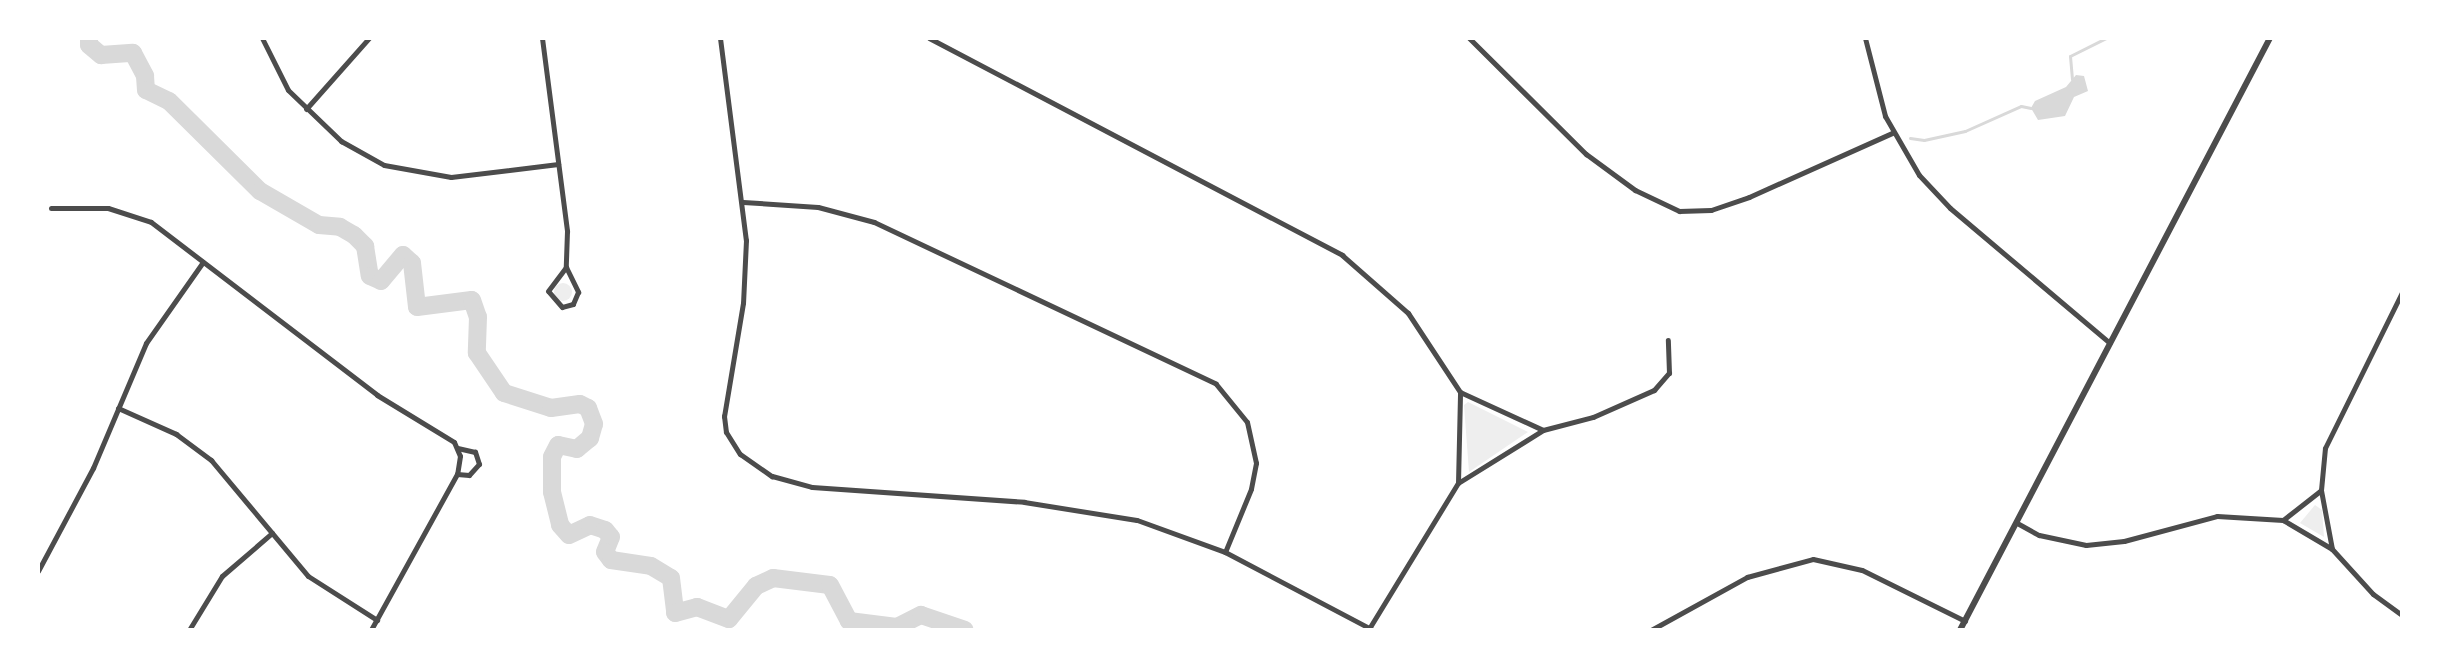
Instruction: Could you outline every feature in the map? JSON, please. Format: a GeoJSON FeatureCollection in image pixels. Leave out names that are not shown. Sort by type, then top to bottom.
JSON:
{"type":"FeatureCollection","features":[{"type":"Feature","properties":{"kind":"street"},"geometry":{"type":"LineString","coordinates":[[262,38],[277,76],[306,109],[350,147],[402,171],[451,177],[558,164]]}},
{"type":"Feature","properties":{"kind":"street"},"geometry":{"type":"LineString","coordinates":[[306,109],[369,38]]}},
{"type":"Feature","properties":{"kind":"street"},"geometry":{"type":"LineString","coordinates":[[542,38],[558,164],[566,267],[578,292],[573,304],[562,307],[548,291],[566,267]]}},
{"type":"Feature","properties":{"kind":"street"},"geometry":{"type":"LineString","coordinates":[[720,38],[743,202],[743,303],[724,416],[732,444],[753,465],[793,483],[829,489],[1094,510],[1182,534],[1225,552],[1371,629],[1458,483],[1543,430],[1593,417],[1654,390],[1669,373],[1668,340]]}},
{"type":"Feature","properties":{"kind":"street"},"geometry":{"type":"LineString","coordinates":[[929,38],[1342,255],[1408,313],[1460,392],[1543,430]]}},
{"type":"Feature","properties":{"kind":"street"},"geometry":{"type":"LineString","coordinates":[[1469,38],[1586,154],[1642,195],[1679,211],[1711,210],[1749,197],[1892,133]]}},
{"type":"Feature","properties":{"kind":"street"},"geometry":{"type":"LineString","coordinates":[[1865,38],[1892,133],[1943,202],[2110,343]]}},
{"type":"Feature","properties":{"kind":"street"},"geometry":{"type":"LineString","coordinates":[[1960,630],[2270,38]]}},
{"type":"Feature","properties":{"kind":"street"},"geometry":{"type":"LineString","coordinates":[[743,202],[809,206],[874,222],[1216,384],[1247,422],[1256,463],[1251,489],[1225,552]]}},
{"type":"Feature","properties":{"kind":"street"},"geometry":{"type":"LineString","coordinates":[[51,208],[132,213],[203,262],[377,395],[446,436],[457,448],[475,452],[479,464],[469,475],[457,474]]}},
{"type":"Feature","properties":{"kind":"street"},"geometry":{"type":"LineString","coordinates":[[38,571],[93,468],[151,333],[203,262]]}},
{"type":"Feature","properties":{"kind":"street"},"geometry":{"type":"LineString","coordinates":[[2332,549],[2321,490],[2325,448],[2336,418],[2402,292]]}},
{"type":"Feature","properties":{"kind":"street"},"geometry":{"type":"LineString","coordinates":[[1458,483],[1460,392]]}},
{"type":"Feature","properties":{"kind":"street"},"geometry":{"type":"LineString","coordinates":[[118,408],[203,453],[318,585],[377,620]]}},
{"type":"Feature","properties":{"kind":"street"},"geometry":{"type":"LineString","coordinates":[[371,630],[457,474],[457,448]]}},
{"type":"Feature","properties":{"kind":"street"},"geometry":{"type":"LineString","coordinates":[[2283,520],[2321,490]]}},
{"type":"Feature","properties":{"kind":"street"},"geometry":{"type":"LineString","coordinates":[[2017,523],[2039,535],[2086,545],[2124,541],[2217,516],[2283,520],[2332,549],[2373,594],[2402,615]]}},
{"type":"Feature","properties":{"kind":"street"},"geometry":{"type":"LineString","coordinates":[[189,630],[215,584],[272,533]]}},
{"type":"Feature","properties":{"kind":"street"},"geometry":{"type":"LineString","coordinates":[[1651,630],[1747,577],[1813,559],[1862,570],[1965,621]]}},
{"type":"Feature","properties":{"kind":"shaded area"},"geometry":{"type":"Polygon","coordinates":[[[2076,75],[2084,76],[2088,91],[2074,97],[2065,116],[2038,120],[2031,108],[2035,101],[2066,87],[2076,75]]]}},
{"type":"Feature","properties":{"kind":"shaded area"},"geometry":{"type":"Polygon","coordinates":[[[563,283],[572,292],[563,301],[554,292],[563,283]]]}},
{"type":"Feature","properties":{"kind":"shaded area"},"geometry":{"type":"Polygon","coordinates":[[[1468,402],[1528,432],[1469,472],[1464,405],[1468,402]]]}},
{"type":"Feature","properties":{"kind":"shaded area"},"geometry":{"type":"Polygon","coordinates":[[[2315,505],[2322,510],[2324,537],[2300,523],[2315,505]]]}},
{"type":"Feature","properties":{"kind":"waterway"},"geometry":{"type":"LineString","coordinates":[[89,38],[89,45],[101,55],[133,53],[145,76],[146,90],[169,101],[260,191],[319,225],[340,227],[354,235],[365,246],[370,276],[381,281],[403,255],[412,263],[417,307],[472,300],[478,317],[477,353],[504,393],[551,408],[580,404],[588,408],[594,424],[590,438],[577,449],[558,445],[552,457],[552,492],[560,525],[569,535],[590,525],[605,530],[611,537],[605,552],[611,560],[651,566],[671,578],[675,613],[697,607],[729,619],[756,586],[773,578],[830,585],[849,621],[897,627],[921,615],[965,630]]}},
{"type":"Feature","properties":{"kind":"waterway"},"geometry":{"type":"LineString","coordinates":[[2072,79],[2070,56],[2106,38]]}},
{"type":"Feature","properties":{"kind":"waterway"},"geometry":{"type":"LineString","coordinates":[[1910,138],[1924,140],[1965,131],[2021,106],[2031,108]]}}]}
